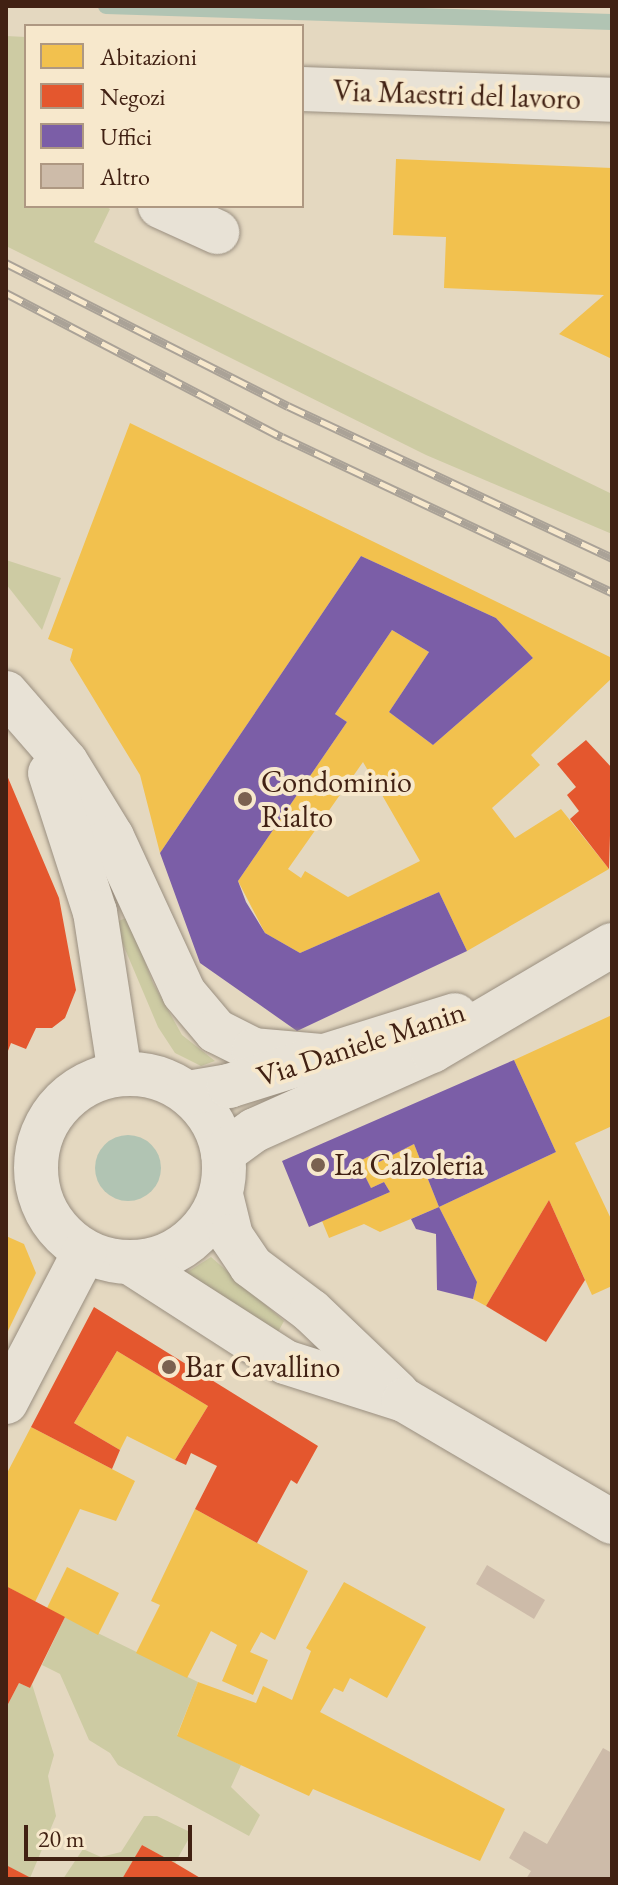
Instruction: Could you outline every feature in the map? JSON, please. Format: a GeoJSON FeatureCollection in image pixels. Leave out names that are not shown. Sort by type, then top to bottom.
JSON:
{"type":"FeatureCollection","features":[{"type":"Feature","properties":{"kind":"street","name":"Via Maestri del lavoro"},"geometry":{"type":"LineString","coordinates":[[304,89],[612,100]]}},
{"type":"Feature","properties":{"kind":"street"},"geometry":{"type":"LineString","coordinates":[[164,208],[217,232]]}},
{"type":"Feature","properties":{"kind":"street"},"geometry":{"type":"LineString","coordinates":[[10,698],[66,762],[112,837],[157,941],[192,1002],[216,1031],[254,1050],[322,1056]]}},
{"type":"Feature","properties":{"kind":"street"},"geometry":{"type":"LineString","coordinates":[[10,698],[53,781],[95,912],[120,1074]]}},
{"type":"Feature","properties":{"kind":"street","name":"Via Daniele Manin"},"geometry":{"type":"LineString","coordinates":[[222,1174],[255,1130],[432,1051],[532,987],[612,945]]}},
{"type":"Feature","properties":{"kind":"street","name":"Via Daniele Manin"},"geometry":{"type":"LineString","coordinates":[[188,1093],[229,1086],[532,987]]}},
{"type":"Feature","properties":{"kind":"street"},"geometry":{"type":"LineString","coordinates":[[404,1400],[311,1311],[251,1266],[231,1236],[222,1174],[205,1109],[188,1093],[167,1081],[120,1074],[70,1094],[47,1122],[22,1190],[55,1226],[85,1251],[131,1263],[285,1362],[404,1400],[612,1522]]}},
{"type":"Feature","properties":{"kind":"street"},"geometry":{"type":"LineString","coordinates":[[131,1263],[155,1260],[196,1236],[222,1174]]}},
{"type":"Feature","properties":{"kind":"street"},"geometry":{"type":"LineString","coordinates":[[6,1402],[85,1251]]}},
{"type":"Feature","properties":{"kind":"shaded area"},"geometry":{"type":"Polygon","coordinates":[[[6,36],[24,37],[24,208],[108,208],[94,242],[612,494],[612,534],[426,455],[6,246],[6,36]]]}},
{"type":"Feature","properties":{"kind":"shaded area"},"geometry":{"type":"Polygon","coordinates":[[[6,560],[61,578],[42,630],[6,584],[6,560]]]}},
{"type":"Feature","properties":{"kind":"shaded area"},"geometry":{"type":"Polygon","coordinates":[[[128,917],[153,983],[182,1035],[215,1061],[201,1066],[175,1053],[158,1027],[114,923],[128,917]]]}},
{"type":"Feature","properties":{"kind":"shaded area"},"geometry":{"type":"Polygon","coordinates":[[[128,1135],[141,1138],[151,1145],[158,1155],[161,1168],[158,1181],[151,1191],[141,1198],[128,1201],[115,1198],[105,1191],[98,1181],[95,1168],[98,1155],[105,1145],[115,1138],[128,1135]]]}},
{"type":"Feature","properties":{"kind":"shaded area"},"geometry":{"type":"Polygon","coordinates":[[[211,1257],[284,1321],[278,1332],[186,1273],[211,1257]]]}},
{"type":"Feature","properties":{"kind":"shaded area"},"geometry":{"type":"Polygon","coordinates":[[[65,1617],[198,1682],[177,1735],[241,1765],[231,1787],[260,1815],[249,1836],[118,1765],[110,1753],[89,1740],[60,1674],[42,1665],[65,1617]]]}},
{"type":"Feature","properties":{"kind":"shaded area"},"geometry":{"type":"Polygon","coordinates":[[[19,1683],[30,1688],[32,1684],[54,1755],[48,1776],[56,1816],[30,1878],[6,1865],[6,1708],[19,1683]]]}},
{"type":"Feature","properties":{"kind":"shaded area"},"geometry":{"type":"Polygon","coordinates":[[[144,1816],[157,1816],[192,1833],[175,1863],[142,1845],[122,1879],[63,1879],[83,1849],[101,1857],[121,1852],[144,1816]]]}},
{"type":"Feature","properties":{"kind":"building: Abitazioni"},"geometry":{"type":"Polygon","coordinates":[[[396,159],[612,168],[612,359],[559,334],[604,295],[444,288],[446,237],[393,235],[396,159]]]}},
{"type":"Feature","properties":{"kind":"building: Abitazioni"},"geometry":{"type":"Polygon","coordinates":[[[130,423],[612,658],[612,678],[531,755],[540,765],[492,808],[515,838],[561,809],[609,869],[467,951],[439,892],[300,953],[265,933],[238,881],[347,722],[335,714],[392,630],[429,652],[389,712],[433,745],[533,658],[496,618],[361,556],[160,853],[140,775],[70,660],[73,649],[48,639],[130,423]],[[363,762],[288,869],[301,878],[305,871],[348,897],[420,861],[363,762]]]}},
{"type":"Feature","properties":{"kind":"building: Abitazioni"},"geometry":{"type":"Polygon","coordinates":[[[612,1015],[612,1126],[575,1143],[612,1221],[612,1286],[592,1295],[549,1200],[486,1306],[473,1299],[477,1282],[439,1207],[556,1152],[514,1060],[612,1015]]]}},
{"type":"Feature","properties":{"kind":"building: Abitazioni"},"geometry":{"type":"Polygon","coordinates":[[[414,1144],[439,1207],[380,1232],[364,1224],[329,1238],[322,1221],[390,1192],[384,1182],[371,1188],[358,1162],[375,1153],[379,1162],[414,1144]]]}},
{"type":"Feature","properties":{"kind":"building: Abitazioni"},"geometry":{"type":"Polygon","coordinates":[[[6,1236],[24,1244],[36,1273],[6,1335],[6,1236]]]}},
{"type":"Feature","properties":{"kind":"building: Abitazioni"},"geometry":{"type":"Polygon","coordinates":[[[117,1351],[208,1406],[175,1460],[127,1436],[120,1450],[74,1423],[117,1351]]]}},
{"type":"Feature","properties":{"kind":"building: Abitazioni"},"geometry":{"type":"Polygon","coordinates":[[[31,1427],[135,1481],[116,1521],[80,1509],[35,1602],[6,1586],[6,1475],[31,1427]]]}},
{"type":"Feature","properties":{"kind":"building: Abitazioni"},"geometry":{"type":"Polygon","coordinates":[[[195,1509],[308,1571],[275,1640],[261,1632],[250,1652],[268,1660],[253,1695],[222,1681],[237,1645],[211,1631],[187,1678],[136,1653],[160,1605],[151,1601],[195,1509]]]}},
{"type":"Feature","properties":{"kind":"building: Abitazioni"},"geometry":{"type":"Polygon","coordinates":[[[67,1567],[119,1593],[98,1635],[47,1608],[67,1567]]]}},
{"type":"Feature","properties":{"kind":"building: Abitazioni"},"geometry":{"type":"Polygon","coordinates":[[[344,1582],[426,1627],[387,1698],[350,1678],[343,1692],[334,1688],[320,1712],[505,1809],[480,1861],[313,1789],[309,1796],[177,1736],[198,1682],[256,1703],[263,1686],[292,1700],[311,1651],[306,1648],[344,1582]]]}},
{"type":"Feature","properties":{"kind":"building: Negozi"},"geometry":{"type":"Polygon","coordinates":[[[586,740],[612,768],[609,869],[570,819],[579,811],[567,795],[576,787],[557,764],[586,740]]]}},
{"type":"Feature","properties":{"kind":"building: Negozi"},"geometry":{"type":"Polygon","coordinates":[[[6,773],[59,898],[76,990],[65,1018],[52,1028],[36,1028],[26,1049],[11,1043],[6,1056],[6,773]]]}},
{"type":"Feature","properties":{"kind":"building: Negozi"},"geometry":{"type":"Polygon","coordinates":[[[549,1200],[585,1280],[546,1342],[486,1306],[549,1200]]]}},
{"type":"Feature","properties":{"kind":"building: Negozi"},"geometry":{"type":"Polygon","coordinates":[[[94,1307],[318,1446],[297,1484],[291,1480],[257,1543],[195,1509],[217,1466],[191,1453],[186,1465],[175,1460],[208,1406],[117,1351],[74,1423],[120,1450],[112,1469],[31,1427],[94,1307]]]}},
{"type":"Feature","properties":{"kind":"building: Negozi"},"geometry":{"type":"Polygon","coordinates":[[[6,1586],[65,1617],[30,1688],[19,1683],[6,1708],[6,1586]]]}},
{"type":"Feature","properties":{"kind":"building: Negozi"},"geometry":{"type":"Polygon","coordinates":[[[142,1845],[175,1863],[202,1879],[122,1879],[142,1845]]]}},
{"type":"Feature","properties":{"kind":"building: Negozi"},"geometry":{"type":"Polygon","coordinates":[[[6,1865],[33,1879],[6,1879],[6,1865]]]}},
{"type":"Feature","properties":{"kind":"building: Uffici","name":"Condominio Rialto"},"geometry":{"type":"Polygon","coordinates":[[[361,556],[496,618],[533,658],[433,745],[389,712],[429,652],[392,630],[335,714],[347,722],[238,881],[246,902],[265,933],[300,953],[439,892],[467,951],[297,1031],[200,963],[160,853],[361,556]]]}},
{"type":"Feature","properties":{"kind":"building: Uffici"},"geometry":{"type":"Polygon","coordinates":[[[514,1060],[556,1152],[439,1207],[414,1144],[379,1162],[375,1153],[358,1162],[371,1188],[384,1182],[390,1192],[309,1227],[282,1161],[514,1060]]]}},
{"type":"Feature","properties":{"kind":"building: Uffici"},"geometry":{"type":"Polygon","coordinates":[[[439,1207],[477,1282],[473,1299],[437,1290],[436,1234],[416,1229],[411,1219],[439,1207]]]}},
{"type":"Feature","properties":{"kind":"building: Altro"},"geometry":{"type":"Polygon","coordinates":[[[487,1565],[545,1600],[534,1619],[476,1584],[487,1565]]]}},
{"type":"Feature","properties":{"kind":"building: Altro"},"geometry":{"type":"Polygon","coordinates":[[[603,1748],[612,1753],[612,1879],[526,1879],[531,1871],[509,1858],[524,1831],[547,1844],[603,1748]]]}},
{"type":"Feature","properties":{"kind":"waterway"},"geometry":{"type":"LineString","coordinates":[[106,6],[612,22]]}},
{"type":"Feature","properties":{"kind":"railway"},"geometry":{"type":"LineString","coordinates":[[6,263],[288,406],[612,558]]}},
{"type":"Feature","properties":{"kind":"railway"},"geometry":{"type":"LineString","coordinates":[[6,293],[282,437],[612,592]]}},
{"type":"Feature","properties":{"kind":"place","name":"Condominio Rialto"},"geometry":{"type":"Point","coordinates":[245,799]}},
{"type":"Feature","properties":{"kind":"place","name":"La Calzoleria"},"geometry":{"type":"Point","coordinates":[318,1165]}},
{"type":"Feature","properties":{"kind":"place","name":"Bar Cavallino"},"geometry":{"type":"Point","coordinates":[169,1367]}}]}
